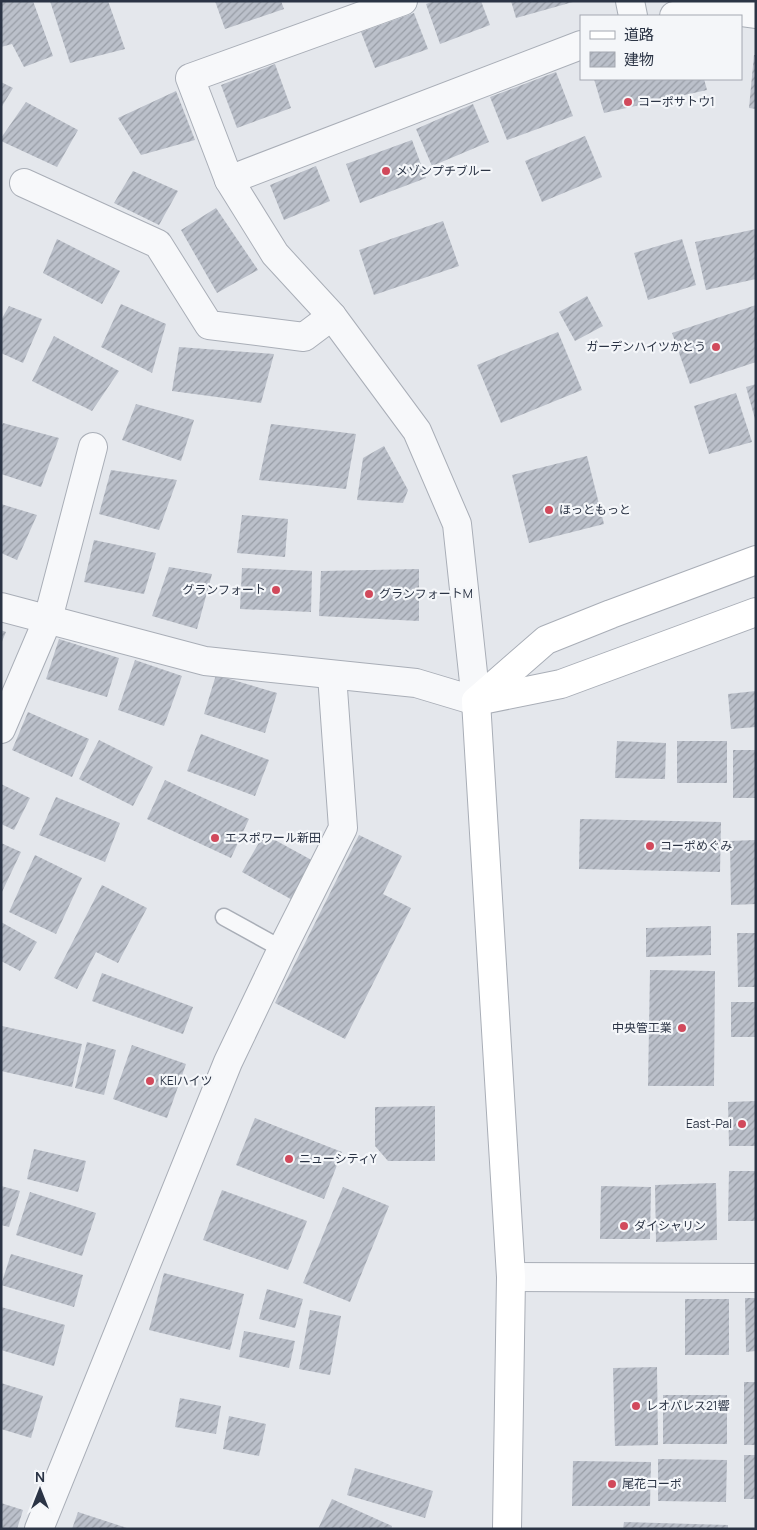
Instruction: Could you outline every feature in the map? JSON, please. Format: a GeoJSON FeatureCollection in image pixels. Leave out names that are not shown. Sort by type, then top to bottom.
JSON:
{"type":"FeatureCollection","features":[{"type":"Feature","properties":{"kind":"street"},"geometry":{"type":"LineString","coordinates":[[403,1],[190,78],[229,180],[275,254],[332,316],[416,431],[457,524],[476,701],[511,1277],[507,1529]]}},
{"type":"Feature","properties":{"kind":"street"},"geometry":{"type":"LineString","coordinates":[[630,1],[633,15]]}},
{"type":"Feature","properties":{"kind":"street"},"geometry":{"type":"LineString","coordinates":[[680,15],[744,12],[756,14]]}},
{"type":"Feature","properties":{"kind":"street"},"geometry":{"type":"LineString","coordinates":[[229,180],[580,45]]}},
{"type":"Feature","properties":{"kind":"street"},"geometry":{"type":"LineString","coordinates":[[24,183],[158,244],[210,325],[304,337],[332,316]]}},
{"type":"Feature","properties":{"kind":"street"},"geometry":{"type":"LineString","coordinates":[[1,729],[48,620],[92,447]]}},
{"type":"Feature","properties":{"kind":"street"},"geometry":{"type":"LineString","coordinates":[[476,701],[546,640],[756,560]]}},
{"type":"Feature","properties":{"kind":"street"},"geometry":{"type":"LineString","coordinates":[[1,608],[205,661],[416,683],[476,701],[561,684],[756,612]]}},
{"type":"Feature","properties":{"kind":"street"},"geometry":{"type":"LineString","coordinates":[[39,1529],[228,1062],[343,828],[332,675]]}},
{"type":"Feature","properties":{"kind":"street"},"geometry":{"type":"LineString","coordinates":[[511,1277],[756,1278]]}},
{"type":"Feature","properties":{"kind":"lane"},"geometry":{"type":"LineString","coordinates":[[224,917],[282,949]]}},
{"type":"Feature","properties":{"kind":"building"},"geometry":{"type":"Polygon","coordinates":[[[1,1],[33,1],[53,56],[24,67],[12,44],[1,47],[1,1]]]}},
{"type":"Feature","properties":{"kind":"building"},"geometry":{"type":"Polygon","coordinates":[[[50,1],[108,1],[125,49],[70,63],[50,1]]]}},
{"type":"Feature","properties":{"kind":"building"},"geometry":{"type":"Polygon","coordinates":[[[215,1],[281,1],[284,9],[225,29],[215,1]]]}},
{"type":"Feature","properties":{"kind":"building"},"geometry":{"type":"Polygon","coordinates":[[[434,1],[481,1],[490,25],[440,44],[426,4],[434,1]]]}},
{"type":"Feature","properties":{"kind":"building"},"geometry":{"type":"Polygon","coordinates":[[[511,1],[573,1],[573,2],[516,18],[511,1]]]}},
{"type":"Feature","properties":{"kind":"building"},"geometry":{"type":"Polygon","coordinates":[[[414,13],[428,49],[375,68],[361,32],[414,13]]]}},
{"type":"Feature","properties":{"kind":"building"},"geometry":{"type":"Polygon","coordinates":[[[754,55],[756,55],[756,109],[749,108],[754,55]]]}},
{"type":"Feature","properties":{"kind":"building"},"geometry":{"type":"Polygon","coordinates":[[[275,64],[291,108],[237,128],[221,85],[275,64]]]}},
{"type":"Feature","properties":{"kind":"building"},"geometry":{"type":"Polygon","coordinates":[[[556,72],[573,116],[507,140],[490,97],[556,72]]]}},
{"type":"Feature","properties":{"kind":"building","name":"コーポサトウ1"},"geometry":{"type":"Polygon","coordinates":[[[594,80],[704,80],[707,90],[604,113],[594,80]]]}},
{"type":"Feature","properties":{"kind":"building"},"geometry":{"type":"Polygon","coordinates":[[[1,82],[13,88],[1,108],[1,82]]]}},
{"type":"Feature","properties":{"kind":"building"},"geometry":{"type":"Polygon","coordinates":[[[176,91],[195,140],[141,155],[118,118],[176,91]]]}},
{"type":"Feature","properties":{"kind":"building"},"geometry":{"type":"Polygon","coordinates":[[[26,102],[78,130],[57,167],[1,141],[1,138],[26,102]]]}},
{"type":"Feature","properties":{"kind":"building"},"geometry":{"type":"Polygon","coordinates":[[[473,104],[489,142],[432,166],[416,129],[473,104]]]}},
{"type":"Feature","properties":{"kind":"building"},"geometry":{"type":"Polygon","coordinates":[[[585,136],[602,177],[542,202],[525,161],[585,136]]]}},
{"type":"Feature","properties":{"kind":"building","name":"メゾンプチブルー"},"geometry":{"type":"Polygon","coordinates":[[[412,140],[426,178],[360,203],[346,164],[412,140]]]}},
{"type":"Feature","properties":{"kind":"building"},"geometry":{"type":"Polygon","coordinates":[[[316,166],[330,201],[284,220],[270,185],[316,166]]]}},
{"type":"Feature","properties":{"kind":"building"},"geometry":{"type":"Polygon","coordinates":[[[133,171],[178,191],[159,225],[114,203],[133,171]]]}},
{"type":"Feature","properties":{"kind":"building"},"geometry":{"type":"Polygon","coordinates":[[[216,208],[258,270],[217,293],[181,230],[216,208]]]}},
{"type":"Feature","properties":{"kind":"building"},"geometry":{"type":"Polygon","coordinates":[[[443,221],[459,266],[374,295],[359,250],[443,221]]]}},
{"type":"Feature","properties":{"kind":"building"},"geometry":{"type":"Polygon","coordinates":[[[756,229],[756,279],[706,290],[695,242],[756,229]]]}},
{"type":"Feature","properties":{"kind":"building"},"geometry":{"type":"Polygon","coordinates":[[[57,239],[120,271],[102,304],[43,273],[57,239]]]}},
{"type":"Feature","properties":{"kind":"building"},"geometry":{"type":"Polygon","coordinates":[[[682,239],[696,285],[648,300],[634,253],[682,239]]]}},
{"type":"Feature","properties":{"kind":"building"},"geometry":{"type":"Polygon","coordinates":[[[587,296],[603,326],[575,341],[559,312],[587,296]]]}},
{"type":"Feature","properties":{"kind":"building"},"geometry":{"type":"Polygon","coordinates":[[[121,304],[166,324],[152,373],[101,347],[121,304]]]}},
{"type":"Feature","properties":{"kind":"building","name":"ガーデンハイツかとう"},"geometry":{"type":"Polygon","coordinates":[[[756,305],[756,362],[690,384],[672,333],[756,305]]]}},
{"type":"Feature","properties":{"kind":"building"},"geometry":{"type":"Polygon","coordinates":[[[9,306],[42,319],[23,363],[1,353],[1,320],[9,306]]]}},
{"type":"Feature","properties":{"kind":"building"},"geometry":{"type":"Polygon","coordinates":[[[558,332],[582,390],[501,423],[477,365],[558,332]]]}},
{"type":"Feature","properties":{"kind":"building"},"geometry":{"type":"Polygon","coordinates":[[[54,336],[119,371],[92,411],[32,381],[54,336]]]}},
{"type":"Feature","properties":{"kind":"building"},"geometry":{"type":"Polygon","coordinates":[[[179,347],[274,354],[261,403],[172,391],[179,347]]]}},
{"type":"Feature","properties":{"kind":"building"},"geometry":{"type":"Polygon","coordinates":[[[756,384],[756,419],[755,419],[746,387],[756,384]]]}},
{"type":"Feature","properties":{"kind":"building"},"geometry":{"type":"Polygon","coordinates":[[[736,393],[752,442],[709,454],[694,406],[736,393]]]}},
{"type":"Feature","properties":{"kind":"building"},"geometry":{"type":"Polygon","coordinates":[[[136,404],[194,420],[181,461],[122,440],[136,404]]]}},
{"type":"Feature","properties":{"kind":"building"},"geometry":{"type":"Polygon","coordinates":[[[3,423],[59,438],[41,487],[1,474],[1,427],[3,423]]]}},
{"type":"Feature","properties":{"kind":"building"},"geometry":{"type":"Polygon","coordinates":[[[271,424],[356,434],[346,489],[259,480],[271,424]]]}},
{"type":"Feature","properties":{"kind":"building"},"geometry":{"type":"Polygon","coordinates":[[[384,446],[408,490],[403,503],[357,500],[363,458],[384,446]]]}},
{"type":"Feature","properties":{"kind":"building"},"geometry":{"type":"Polygon","coordinates":[[[587,456],[604,524],[529,543],[512,475],[587,456]]]}},
{"type":"Feature","properties":{"kind":"building"},"geometry":{"type":"Polygon","coordinates":[[[111,470],[177,480],[159,530],[99,514],[111,470]]]}},
{"type":"Feature","properties":{"kind":"building"},"geometry":{"type":"Polygon","coordinates":[[[1,504],[37,515],[17,560],[1,553],[1,504]]]}},
{"type":"Feature","properties":{"kind":"building"},"geometry":{"type":"Polygon","coordinates":[[[242,515],[288,519],[285,557],[237,553],[242,515]]]}},
{"type":"Feature","properties":{"kind":"building"},"geometry":{"type":"Polygon","coordinates":[[[94,540],[156,553],[144,594],[84,582],[94,540]]]}},
{"type":"Feature","properties":{"kind":"building"},"geometry":{"type":"Polygon","coordinates":[[[169,567],[212,574],[197,629],[152,616],[169,567]]]}},
{"type":"Feature","properties":{"kind":"building","name":"グランフォート"},"geometry":{"type":"Polygon","coordinates":[[[242,568],[312,571],[311,612],[240,609],[242,568]]]}},
{"type":"Feature","properties":{"kind":"building","name":"グランフォートM"},"geometry":{"type":"Polygon","coordinates":[[[419,569],[419,621],[319,616],[321,571],[419,569]]]}},
{"type":"Feature","properties":{"kind":"building"},"geometry":{"type":"Polygon","coordinates":[[[1,630],[6,632],[1,644],[1,630]]]}},
{"type":"Feature","properties":{"kind":"building"},"geometry":{"type":"Polygon","coordinates":[[[59,639],[119,658],[107,697],[46,679],[59,639]]]}},
{"type":"Feature","properties":{"kind":"building"},"geometry":{"type":"Polygon","coordinates":[[[135,660],[182,676],[164,726],[118,710],[135,660]]]}},
{"type":"Feature","properties":{"kind":"building"},"geometry":{"type":"Polygon","coordinates":[[[216,675],[277,693],[265,733],[204,714],[216,675]]]}},
{"type":"Feature","properties":{"kind":"building"},"geometry":{"type":"Polygon","coordinates":[[[756,691],[756,727],[731,729],[728,694],[756,691]]]}},
{"type":"Feature","properties":{"kind":"building"},"geometry":{"type":"Polygon","coordinates":[[[28,712],[89,739],[72,777],[12,750],[28,712]]]}},
{"type":"Feature","properties":{"kind":"building"},"geometry":{"type":"Polygon","coordinates":[[[201,734],[269,760],[255,796],[187,771],[201,734]]]}},
{"type":"Feature","properties":{"kind":"building"},"geometry":{"type":"Polygon","coordinates":[[[99,740],[153,767],[133,806],[79,779],[99,740]]]}},
{"type":"Feature","properties":{"kind":"building"},"geometry":{"type":"Polygon","coordinates":[[[617,741],[666,743],[665,779],[615,778],[617,741]]]}},
{"type":"Feature","properties":{"kind":"building"},"geometry":{"type":"Polygon","coordinates":[[[677,741],[727,741],[727,783],[677,783],[677,741]]]}},
{"type":"Feature","properties":{"kind":"building"},"geometry":{"type":"Polygon","coordinates":[[[733,750],[756,750],[756,798],[733,798],[733,750]]]}},
{"type":"Feature","properties":{"kind":"building","name":"エスポワール新田"},"geometry":{"type":"Polygon","coordinates":[[[165,780],[249,819],[231,858],[147,819],[165,780]]]}},
{"type":"Feature","properties":{"kind":"building"},"geometry":{"type":"Polygon","coordinates":[[[1,784],[30,798],[14,830],[1,824],[1,784]]]}},
{"type":"Feature","properties":{"kind":"building"},"geometry":{"type":"Polygon","coordinates":[[[56,797],[120,823],[105,862],[39,835],[56,797]]]}},
{"type":"Feature","properties":{"kind":"building","name":"コーポめぐみ"},"geometry":{"type":"Polygon","coordinates":[[[580,819],[721,822],[720,872],[579,869],[580,819]]]}},
{"type":"Feature","properties":{"kind":"building"},"geometry":{"type":"Polygon","coordinates":[[[264,834],[317,863],[296,902],[242,872],[264,834]]]}},
{"type":"Feature","properties":{"kind":"building"},"geometry":{"type":"Polygon","coordinates":[[[359,835],[402,856],[383,894],[411,908],[345,1039],[275,1003],[359,835]]]}},
{"type":"Feature","properties":{"kind":"building"},"geometry":{"type":"Polygon","coordinates":[[[756,840],[756,904],[731,905],[730,841],[756,840]]]}},
{"type":"Feature","properties":{"kind":"building"},"geometry":{"type":"Polygon","coordinates":[[[1,843],[21,852],[1,894],[1,843]]]}},
{"type":"Feature","properties":{"kind":"building"},"geometry":{"type":"Polygon","coordinates":[[[35,855],[82,878],[56,934],[9,912],[35,855]]]}},
{"type":"Feature","properties":{"kind":"building"},"geometry":{"type":"Polygon","coordinates":[[[102,885],[147,908],[118,963],[96,952],[77,989],[54,978],[102,885]]]}},
{"type":"Feature","properties":{"kind":"building"},"geometry":{"type":"Polygon","coordinates":[[[1,922],[37,942],[20,971],[1,961],[1,922]]]}},
{"type":"Feature","properties":{"kind":"building"},"geometry":{"type":"Polygon","coordinates":[[[711,926],[711,955],[646,957],[646,928],[711,926]]]}},
{"type":"Feature","properties":{"kind":"building"},"geometry":{"type":"Polygon","coordinates":[[[737,933],[756,933],[756,987],[738,987],[737,933]]]}},
{"type":"Feature","properties":{"kind":"building","name":"中央管工業"},"geometry":{"type":"Polygon","coordinates":[[[650,970],[715,971],[714,1086],[648,1086],[650,970]]]}},
{"type":"Feature","properties":{"kind":"building"},"geometry":{"type":"Polygon","coordinates":[[[102,973],[193,1007],[183,1034],[92,1001],[102,973]]]}},
{"type":"Feature","properties":{"kind":"building"},"geometry":{"type":"Polygon","coordinates":[[[731,1002],[756,1002],[756,1037],[731,1037],[731,1002]]]}},
{"type":"Feature","properties":{"kind":"building"},"geometry":{"type":"Polygon","coordinates":[[[2,1026],[82,1044],[72,1087],[1,1071],[2,1026]]]}},
{"type":"Feature","properties":{"kind":"building"},"geometry":{"type":"Polygon","coordinates":[[[87,1042],[116,1050],[104,1095],[75,1088],[87,1042]]]}},
{"type":"Feature","properties":{"kind":"building","name":"KEIハイツ"},"geometry":{"type":"Polygon","coordinates":[[[132,1045],[186,1064],[167,1118],[113,1099],[132,1045]]]}},
{"type":"Feature","properties":{"kind":"building","name":"East-Pal"},"geometry":{"type":"Polygon","coordinates":[[[756,1101],[756,1146],[729,1146],[728,1102],[756,1101]]]}},
{"type":"Feature","properties":{"kind":"building"},"geometry":{"type":"Polygon","coordinates":[[[435,1106],[435,1161],[388,1161],[375,1146],[375,1107],[435,1106]]]}},
{"type":"Feature","properties":{"kind":"building","name":"ニューシティY"},"geometry":{"type":"Polygon","coordinates":[[[255,1118],[342,1152],[324,1199],[236,1165],[255,1118]]]}},
{"type":"Feature","properties":{"kind":"building"},"geometry":{"type":"Polygon","coordinates":[[[34,1149],[86,1161],[78,1192],[27,1179],[34,1149]]]}},
{"type":"Feature","properties":{"kind":"building"},"geometry":{"type":"Polygon","coordinates":[[[729,1171],[756,1171],[756,1221],[728,1221],[729,1171]]]}},
{"type":"Feature","properties":{"kind":"building"},"geometry":{"type":"Polygon","coordinates":[[[716,1183],[717,1240],[656,1242],[655,1185],[716,1183]]]}},
{"type":"Feature","properties":{"kind":"building"},"geometry":{"type":"Polygon","coordinates":[[[1,1186],[20,1191],[9,1227],[1,1225],[1,1186]]]}},
{"type":"Feature","properties":{"kind":"building"},"geometry":{"type":"Polygon","coordinates":[[[601,1186],[651,1187],[650,1239],[600,1239],[601,1186]]]}},
{"type":"Feature","properties":{"kind":"building"},"geometry":{"type":"Polygon","coordinates":[[[343,1187],[389,1206],[350,1302],[303,1283],[343,1187]]]}},
{"type":"Feature","properties":{"kind":"building"},"geometry":{"type":"Polygon","coordinates":[[[222,1190],[307,1221],[288,1270],[203,1240],[222,1190]]]}},
{"type":"Feature","properties":{"kind":"building"},"geometry":{"type":"Polygon","coordinates":[[[30,1192],[96,1213],[82,1256],[16,1235],[30,1192]]]}},
{"type":"Feature","properties":{"kind":"building"},"geometry":{"type":"Polygon","coordinates":[[[11,1254],[83,1275],[74,1307],[1,1285],[11,1254]]]}},
{"type":"Feature","properties":{"kind":"building"},"geometry":{"type":"Polygon","coordinates":[[[164,1273],[244,1294],[230,1350],[149,1330],[164,1273]]]}},
{"type":"Feature","properties":{"kind":"building"},"geometry":{"type":"Polygon","coordinates":[[[267,1289],[303,1299],[295,1328],[259,1319],[267,1289]]]}},
{"type":"Feature","properties":{"kind":"building"},"geometry":{"type":"Polygon","coordinates":[[[745,1298],[756,1298],[756,1351],[746,1352],[745,1298]]]}},
{"type":"Feature","properties":{"kind":"building"},"geometry":{"type":"Polygon","coordinates":[[[685,1299],[729,1299],[729,1355],[685,1355],[685,1299]]]}},
{"type":"Feature","properties":{"kind":"building"},"geometry":{"type":"Polygon","coordinates":[[[1,1307],[65,1325],[54,1366],[1,1350],[1,1307]]]}},
{"type":"Feature","properties":{"kind":"building"},"geometry":{"type":"Polygon","coordinates":[[[310,1310],[341,1316],[330,1375],[299,1369],[310,1310]]]}},
{"type":"Feature","properties":{"kind":"building"},"geometry":{"type":"Polygon","coordinates":[[[244,1331],[295,1341],[289,1368],[239,1357],[244,1331]]]}},
{"type":"Feature","properties":{"kind":"building","name":"レオパレス21響"},"geometry":{"type":"Polygon","coordinates":[[[657,1367],[658,1445],[615,1446],[613,1368],[657,1367]]]}},
{"type":"Feature","properties":{"kind":"building"},"geometry":{"type":"Polygon","coordinates":[[[744,1382],[756,1382],[756,1445],[744,1445],[744,1382]]]}},
{"type":"Feature","properties":{"kind":"building"},"geometry":{"type":"Polygon","coordinates":[[[1,1383],[43,1396],[31,1438],[1,1429],[1,1383]]]}},
{"type":"Feature","properties":{"kind":"building"},"geometry":{"type":"Polygon","coordinates":[[[663,1395],[727,1395],[727,1444],[663,1444],[663,1395]]]}},
{"type":"Feature","properties":{"kind":"building"},"geometry":{"type":"Polygon","coordinates":[[[180,1398],[221,1406],[216,1434],[175,1427],[180,1398]]]}},
{"type":"Feature","properties":{"kind":"building"},"geometry":{"type":"Polygon","coordinates":[[[229,1416],[266,1424],[259,1456],[223,1449],[229,1416]]]}},
{"type":"Feature","properties":{"kind":"building"},"geometry":{"type":"Polygon","coordinates":[[[744,1455],[756,1455],[756,1499],[744,1499],[744,1455]]]}},
{"type":"Feature","properties":{"kind":"building"},"geometry":{"type":"Polygon","coordinates":[[[658,1459],[727,1460],[726,1502],[658,1501],[658,1459]]]}},
{"type":"Feature","properties":{"kind":"building","name":"尾花コーポ"},"geometry":{"type":"Polygon","coordinates":[[[573,1461],[651,1462],[650,1506],[572,1506],[573,1461]]]}},
{"type":"Feature","properties":{"kind":"building"},"geometry":{"type":"Polygon","coordinates":[[[355,1468],[433,1491],[425,1518],[347,1495],[355,1468]]]}},
{"type":"Feature","properties":{"kind":"building"},"geometry":{"type":"Polygon","coordinates":[[[332,1499],[392,1526],[391,1529],[318,1529],[332,1499]]]}},
{"type":"Feature","properties":{"kind":"building"},"geometry":{"type":"Polygon","coordinates":[[[1,1503],[23,1510],[17,1529],[1,1529],[1,1503]]]}},
{"type":"Feature","properties":{"kind":"building"},"geometry":{"type":"Polygon","coordinates":[[[78,1512],[127,1528],[127,1529],[72,1529],[78,1512]]]}},
{"type":"Feature","properties":{"kind":"building"},"geometry":{"type":"Polygon","coordinates":[[[624,1522],[728,1525],[728,1529],[623,1529],[624,1522]]]}},
{"type":"Feature","properties":{"kind":"place","name":"コーポサトウ1"},"geometry":{"type":"Point","coordinates":[628,102]}},
{"type":"Feature","properties":{"kind":"place","name":"メゾンプチブルー"},"geometry":{"type":"Point","coordinates":[386,171]}},
{"type":"Feature","properties":{"kind":"place","name":"ガーデンハイツかとう"},"geometry":{"type":"Point","coordinates":[716,347]}},
{"type":"Feature","properties":{"kind":"place","name":"ほっともっと"},"geometry":{"type":"Point","coordinates":[549,510]}},
{"type":"Feature","properties":{"kind":"place","name":"グランフォート"},"geometry":{"type":"Point","coordinates":[276,590]}},
{"type":"Feature","properties":{"kind":"place","name":"グランフォートM"},"geometry":{"type":"Point","coordinates":[369,594]}},
{"type":"Feature","properties":{"kind":"place","name":"エスポワール新田"},"geometry":{"type":"Point","coordinates":[215,838]}},
{"type":"Feature","properties":{"kind":"place","name":"コーポめぐみ"},"geometry":{"type":"Point","coordinates":[650,846]}},
{"type":"Feature","properties":{"kind":"place","name":"中央管工業"},"geometry":{"type":"Point","coordinates":[682,1028]}},
{"type":"Feature","properties":{"kind":"place","name":"KEIハイツ"},"geometry":{"type":"Point","coordinates":[150,1081]}},
{"type":"Feature","properties":{"kind":"place","name":"East-Pal"},"geometry":{"type":"Point","coordinates":[742,1124]}},
{"type":"Feature","properties":{"kind":"place","name":"ニューシティY"},"geometry":{"type":"Point","coordinates":[289,1159]}},
{"type":"Feature","properties":{"kind":"place","name":"ダイシャリン"},"geometry":{"type":"Point","coordinates":[624,1226]}},
{"type":"Feature","properties":{"kind":"place","name":"レオパレス21響"},"geometry":{"type":"Point","coordinates":[636,1406]}},
{"type":"Feature","properties":{"kind":"place","name":"尾花コーポ"},"geometry":{"type":"Point","coordinates":[612,1484]}}]}
